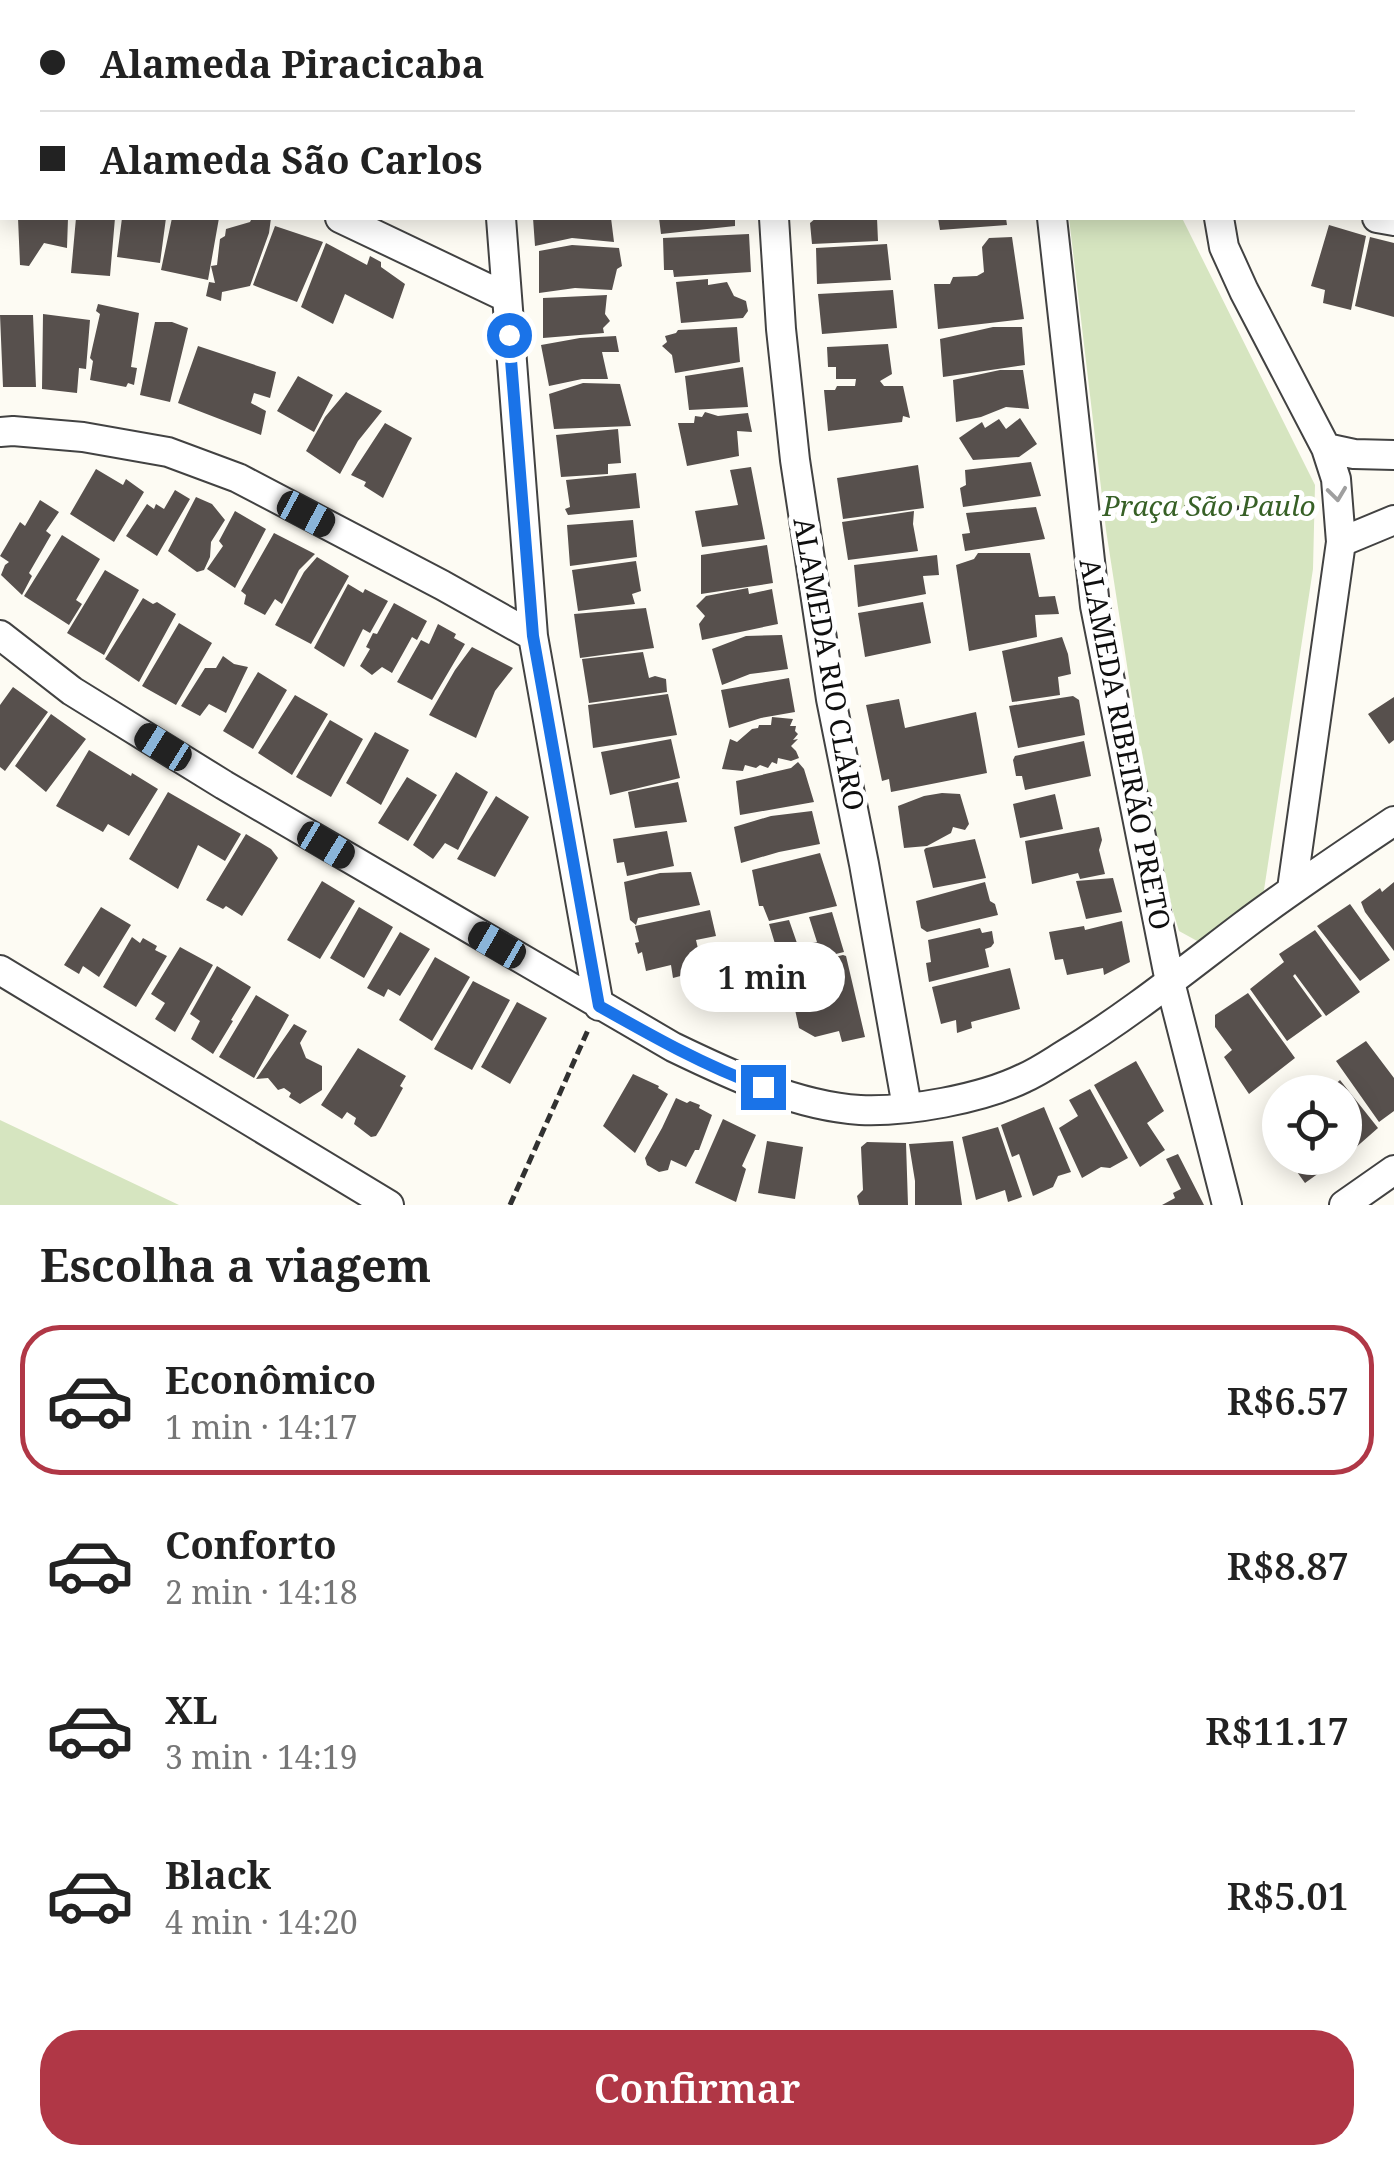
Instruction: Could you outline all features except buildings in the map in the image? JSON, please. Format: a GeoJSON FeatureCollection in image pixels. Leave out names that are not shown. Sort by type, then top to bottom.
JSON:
{"type":"FeatureCollection","features":[{"type":"Feature","properties":{"kind":"street"},"geometry":{"type":"LineString","coordinates":[[344,220],[506,297]]}},
{"type":"Feature","properties":{"kind":"street"},"geometry":{"type":"LineString","coordinates":[[501,220],[533,636],[599,1006]]}},
{"type":"Feature","properties":{"kind":"street","name":"ALAMEDA RIO CLARO"},"geometry":{"type":"LineString","coordinates":[[774,220],[795,460],[831,699],[907,1107]]}},
{"type":"Feature","properties":{"kind":"street","name":"ALAMEDA RIBEIRÃO PRETO"},"geometry":{"type":"LineString","coordinates":[[1052,220],[1095,606],[1170,982],[1227,1205]]}},
{"type":"Feature","properties":{"kind":"street"},"geometry":{"type":"LineString","coordinates":[[1219,220],[1224,247],[1326,448],[1336,479],[1341,542],[1292,889]]}},
{"type":"Feature","properties":{"kind":"street"},"geometry":{"type":"LineString","coordinates":[[0,432],[83,437],[168,452],[238,478],[533,636]]}},
{"type":"Feature","properties":{"kind":"street"},"geometry":{"type":"LineString","coordinates":[[1326,448],[1354,454],[1394,455]]}},
{"type":"Feature","properties":{"kind":"street"},"geometry":{"type":"LineString","coordinates":[[1341,542],[1394,520]]}},
{"type":"Feature","properties":{"kind":"street"},"geometry":{"type":"LineString","coordinates":[[0,634],[72,691],[673,1048],[732,1076],[794,1098],[860,1110],[971,1098],[1024,1078],[1090,1039],[1292,889],[1394,821]]}},
{"type":"Feature","properties":{"kind":"street"},"geometry":{"type":"LineString","coordinates":[[0,970],[389,1205]]}},
{"type":"Feature","properties":{"kind":"street"},"geometry":{"type":"LineString","coordinates":[[1344,1205],[1394,1170]]}},
{"type":"Feature","properties":{"kind":"path"},"geometry":{"type":"LineString","coordinates":[[1124,508],[1339,508]]}},
{"type":"Feature","properties":{"kind":"path"},"geometry":{"type":"LineString","coordinates":[[510,1205],[599,1006]]}},
{"type":"Feature","properties":{"kind":"green space","name":"Praça São Paulo"},"geometry":{"type":"Polygon","coordinates":[[[1069,220],[1183,220],[1315,485],[1313,569],[1262,903],[1230,933],[1199,942],[1179,931],[1157,859],[1106,530],[1069,220]]]}},
{"type":"Feature","properties":{"kind":"green space"},"geometry":{"type":"Polygon","coordinates":[[[0,1120],[179,1205],[0,1205],[0,1120]]]}},
{"type":"Feature","properties":{"kind":"route"},"geometry":{"type":"LineString","coordinates":[[509,335],[533,636],[599,1006],[673,1048],[763,1087]]}}]}
